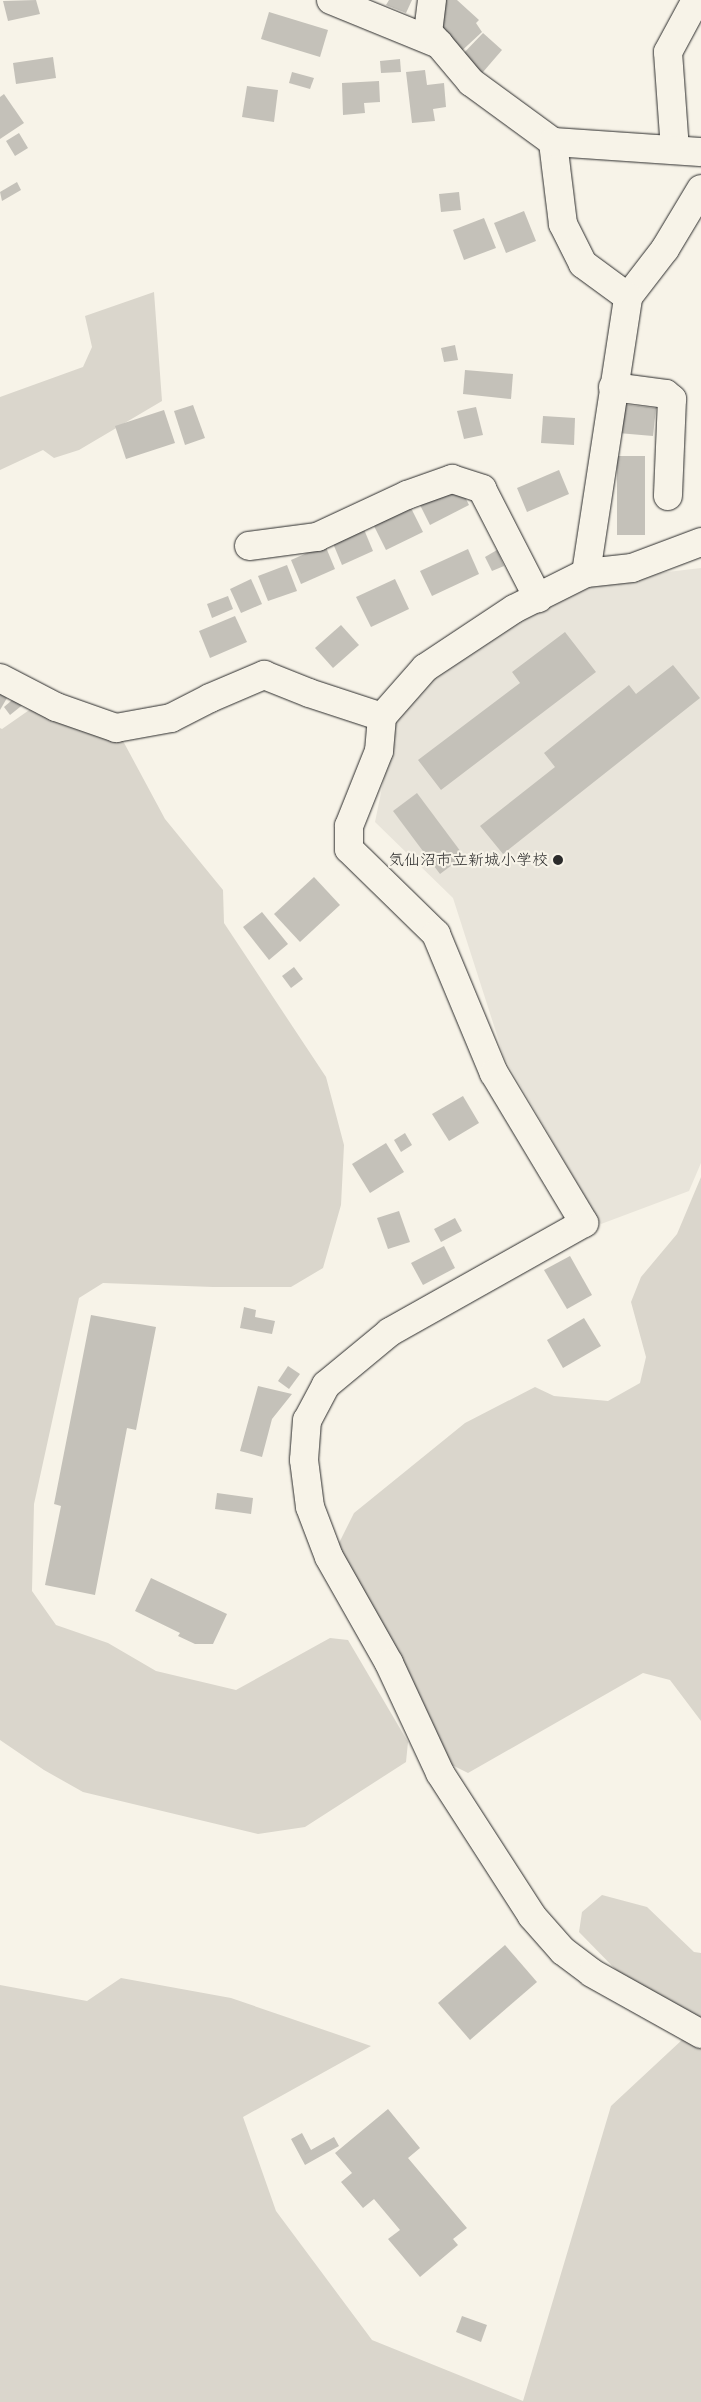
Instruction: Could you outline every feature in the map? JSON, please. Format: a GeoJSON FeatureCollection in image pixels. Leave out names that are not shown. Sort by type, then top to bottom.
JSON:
{"type":"FeatureCollection","features":[{"type":"Feature","properties":{"kind":"street"},"geometry":{"type":"LineString","coordinates":[[331,0],[438,44]]}},
{"type":"Feature","properties":{"kind":"street"},"geometry":{"type":"LineString","coordinates":[[432,0],[428,32],[438,44],[471,82],[553,142],[688,151],[668,52],[696,0]]}},
{"type":"Feature","properties":{"kind":"street"},"geometry":{"type":"LineString","coordinates":[[553,142],[563,224],[584,264],[628,297]]}},
{"type":"Feature","properties":{"kind":"street"},"geometry":{"type":"LineString","coordinates":[[586,573],[628,297],[665,249],[701,188]]}},
{"type":"Feature","properties":{"kind":"street"},"geometry":{"type":"LineString","coordinates":[[613,387],[666,394],[672,399],[668,496]]}},
{"type":"Feature","properties":{"kind":"street"},"geometry":{"type":"LineString","coordinates":[[249,546],[317,537],[407,495],[452,479],[482,489],[538,598]]}},
{"type":"Feature","properties":{"kind":"street"},"geometry":{"type":"LineString","coordinates":[[701,542],[632,568],[586,573],[514,609],[425,668],[382,716],[379,751],[349,826],[349,849],[436,934],[494,1073],[584,1223],[390,1332],[326,1385],[307,1420],[304,1460],[310,1507],[329,1557],[389,1663],[440,1773],[532,1916],[563,1951],[592,1973],[701,2034]]}},
{"type":"Feature","properties":{"kind":"street"},"geometry":{"type":"LineString","coordinates":[[0,678],[56,707],[116,728],[170,718],[202,701],[264,675],[309,693],[382,716]]}},
{"type":"Feature","properties":{"kind":"shaded area"},"geometry":{"type":"Polygon","coordinates":[[[154,292],[162,401],[79,450],[54,458],[43,450],[0,470],[0,397],[83,367],[92,347],[85,316],[154,292]]]}},
{"type":"Feature","properties":{"kind":"shaded area","name":"気仙沼市立新城小学校"},"geometry":{"type":"Polygon","coordinates":[[[701,568],[701,1163],[689,1191],[601,1224],[504,1057],[453,898],[375,822],[396,720],[423,682],[508,621],[600,580],[701,568]]]}},
{"type":"Feature","properties":{"kind":"shaded area"},"geometry":{"type":"Polygon","coordinates":[[[35,706],[122,739],[165,819],[223,890],[224,923],[326,1077],[344,1145],[341,1205],[323,1268],[291,1287],[213,1287],[103,1283],[79,1298],[34,1504],[32,1591],[56,1625],[108,1643],[156,1671],[236,1690],[330,1638],[348,1640],[408,1742],[406,1762],[305,1827],[258,1834],[83,1792],[44,1770],[0,1740],[0,728],[2,729],[35,706]]]}},
{"type":"Feature","properties":{"kind":"shaded area"},"geometry":{"type":"Polygon","coordinates":[[[701,1177],[701,1721],[670,1680],[643,1673],[468,1773],[448,1763],[337,1547],[354,1513],[465,1423],[535,1387],[554,1396],[608,1401],[640,1383],[646,1357],[631,1302],[641,1277],[677,1234],[701,1177]]]}},
{"type":"Feature","properties":{"kind":"shaded area"},"geometry":{"type":"Polygon","coordinates":[[[602,1895],[647,1907],[694,1952],[701,1953],[701,2019],[622,1976],[579,1932],[582,1912],[602,1895]]]}},
{"type":"Feature","properties":{"kind":"shaded area"},"geometry":{"type":"Polygon","coordinates":[[[121,1978],[231,1998],[371,2046],[243,2117],[276,2211],[372,2340],[523,2401],[611,2106],[683,2039],[701,2049],[701,2402],[0,2402],[0,1985],[87,2001],[121,1978]]]}},
{"type":"Feature","properties":{"kind":"building"},"geometry":{"type":"Polygon","coordinates":[[[36,0],[40,14],[8,21],[3,1],[36,0]]]}},
{"type":"Feature","properties":{"kind":"building"},"geometry":{"type":"Polygon","coordinates":[[[389,0],[412,0],[406,13],[386,5],[389,0]]]}},
{"type":"Feature","properties":{"kind":"building"},"geometry":{"type":"Polygon","coordinates":[[[446,0],[457,0],[479,20],[476,23],[482,32],[455,57],[434,19],[437,9],[446,0]]]}},
{"type":"Feature","properties":{"kind":"building"},"geometry":{"type":"Polygon","coordinates":[[[269,12],[328,30],[320,57],[261,39],[269,12]]]}},
{"type":"Feature","properties":{"kind":"building"},"geometry":{"type":"Polygon","coordinates":[[[483,33],[502,50],[477,79],[460,57],[483,33]]]}},
{"type":"Feature","properties":{"kind":"building"},"geometry":{"type":"Polygon","coordinates":[[[53,57],[56,78],[16,84],[13,63],[53,57]]]}},
{"type":"Feature","properties":{"kind":"building"},"geometry":{"type":"Polygon","coordinates":[[[400,59],[401,72],[381,73],[380,61],[400,59]]]}},
{"type":"Feature","properties":{"kind":"building"},"geometry":{"type":"Polygon","coordinates":[[[425,70],[427,85],[444,83],[446,107],[433,109],[435,121],[412,123],[406,72],[425,70]]]}},
{"type":"Feature","properties":{"kind":"building"},"geometry":{"type":"Polygon","coordinates":[[[292,72],[314,78],[310,89],[289,83],[292,72]]]}},
{"type":"Feature","properties":{"kind":"building"},"geometry":{"type":"Polygon","coordinates":[[[379,81],[380,102],[364,103],[365,113],[343,115],[342,83],[379,81]]]}},
{"type":"Feature","properties":{"kind":"building"},"geometry":{"type":"Polygon","coordinates":[[[247,86],[278,90],[274,122],[242,117],[247,86]]]}},
{"type":"Feature","properties":{"kind":"building"},"geometry":{"type":"Polygon","coordinates":[[[4,94],[24,123],[0,139],[0,97],[4,94]]]}},
{"type":"Feature","properties":{"kind":"building"},"geometry":{"type":"Polygon","coordinates":[[[19,133],[28,148],[15,156],[6,141],[19,133]]]}},
{"type":"Feature","properties":{"kind":"building"},"geometry":{"type":"Polygon","coordinates":[[[17,182],[21,190],[2,201],[0,192],[17,182]]]}},
{"type":"Feature","properties":{"kind":"building"},"geometry":{"type":"Polygon","coordinates":[[[459,192],[461,210],[441,212],[439,194],[459,192]]]}},
{"type":"Feature","properties":{"kind":"building"},"geometry":{"type":"Polygon","coordinates":[[[524,211],[536,241],[506,253],[494,223],[524,211]]]}},
{"type":"Feature","properties":{"kind":"building"},"geometry":{"type":"Polygon","coordinates":[[[484,218],[496,248],[464,260],[453,230],[484,218]]]}},
{"type":"Feature","properties":{"kind":"building"},"geometry":{"type":"Polygon","coordinates":[[[455,345],[458,360],[444,362],[441,348],[455,345]]]}},
{"type":"Feature","properties":{"kind":"building"},"geometry":{"type":"Polygon","coordinates":[[[465,370],[513,374],[511,399],[463,394],[465,370]]]}},
{"type":"Feature","properties":{"kind":"building"},"geometry":{"type":"Polygon","coordinates":[[[621,404],[656,408],[653,436],[618,433],[621,404]]]}},
{"type":"Feature","properties":{"kind":"building"},"geometry":{"type":"Polygon","coordinates":[[[193,405],[205,438],[185,445],[174,411],[193,405]]]}},
{"type":"Feature","properties":{"kind":"building"},"geometry":{"type":"Polygon","coordinates":[[[476,407],[483,435],[464,439],[457,411],[476,407]]]}},
{"type":"Feature","properties":{"kind":"building"},"geometry":{"type":"Polygon","coordinates":[[[164,410],[175,443],[126,459],[115,426],[164,410]]]}},
{"type":"Feature","properties":{"kind":"building"},"geometry":{"type":"Polygon","coordinates":[[[543,416],[575,418],[574,445],[541,443],[543,416]]]}},
{"type":"Feature","properties":{"kind":"building"},"geometry":{"type":"Polygon","coordinates":[[[617,456],[645,456],[645,535],[617,535],[617,456]]]}},
{"type":"Feature","properties":{"kind":"building"},"geometry":{"type":"Polygon","coordinates":[[[559,470],[569,494],[527,512],[517,488],[559,470]]]}},
{"type":"Feature","properties":{"kind":"building"},"geometry":{"type":"Polygon","coordinates":[[[458,483],[469,505],[430,525],[419,503],[458,483]]]}},
{"type":"Feature","properties":{"kind":"building"},"geometry":{"type":"Polygon","coordinates":[[[410,506],[423,532],[386,550],[373,524],[410,506]]]}},
{"type":"Feature","properties":{"kind":"building"},"geometry":{"type":"Polygon","coordinates":[[[363,527],[373,551],[342,565],[332,541],[363,527]]]}},
{"type":"Feature","properties":{"kind":"building"},"geometry":{"type":"Polygon","coordinates":[[[325,545],[335,569],[301,584],[291,560],[325,545]]]}},
{"type":"Feature","properties":{"kind":"building"},"geometry":{"type":"Polygon","coordinates":[[[468,549],[479,574],[432,596],[420,571],[468,549]]]}},
{"type":"Feature","properties":{"kind":"building"},"geometry":{"type":"Polygon","coordinates":[[[497,550],[504,566],[492,571],[485,557],[497,550]]]}},
{"type":"Feature","properties":{"kind":"building"},"geometry":{"type":"Polygon","coordinates":[[[287,565],[297,591],[268,601],[258,576],[287,565]]]}},
{"type":"Feature","properties":{"kind":"building"},"geometry":{"type":"Polygon","coordinates":[[[251,579],[262,604],[241,613],[230,589],[251,579]]]}},
{"type":"Feature","properties":{"kind":"building"},"geometry":{"type":"Polygon","coordinates":[[[395,579],[409,609],[371,627],[356,597],[395,579]]]}},
{"type":"Feature","properties":{"kind":"building"},"geometry":{"type":"Polygon","coordinates":[[[228,596],[233,609],[212,618],[207,604],[228,596]]]}},
{"type":"Feature","properties":{"kind":"building"},"geometry":{"type":"Polygon","coordinates":[[[235,616],[247,642],[210,658],[199,631],[235,616]]]}},
{"type":"Feature","properties":{"kind":"building"},"geometry":{"type":"Polygon","coordinates":[[[341,625],[359,645],[333,668],[315,648],[341,625]]]}},
{"type":"Feature","properties":{"kind":"building"},"geometry":{"type":"Polygon","coordinates":[[[565,632],[596,672],[441,790],[418,760],[520,683],[512,672],[565,632]]]}},
{"type":"Feature","properties":{"kind":"building"},"geometry":{"type":"Polygon","coordinates":[[[673,665],[700,698],[503,854],[480,826],[555,767],[544,753],[629,685],[636,694],[673,665]]]}},
{"type":"Feature","properties":{"kind":"building"},"geometry":{"type":"Polygon","coordinates":[[[0,694],[7,698],[0,710],[0,694]]]}},
{"type":"Feature","properties":{"kind":"building"},"geometry":{"type":"Polygon","coordinates":[[[18,695],[25,703],[10,715],[4,707],[18,695]]]}},
{"type":"Feature","properties":{"kind":"building"},"geometry":{"type":"Polygon","coordinates":[[[417,793],[464,856],[440,874],[393,811],[417,793]]]}},
{"type":"Feature","properties":{"kind":"building"},"geometry":{"type":"Polygon","coordinates":[[[314,877],[340,905],[300,942],[274,914],[314,877]]]}},
{"type":"Feature","properties":{"kind":"building"},"geometry":{"type":"Polygon","coordinates":[[[262,912],[288,944],[269,960],[243,927],[262,912]]]}},
{"type":"Feature","properties":{"kind":"building"},"geometry":{"type":"Polygon","coordinates":[[[294,967],[303,979],[291,988],[282,976],[294,967]]]}},
{"type":"Feature","properties":{"kind":"building"},"geometry":{"type":"Polygon","coordinates":[[[463,1096],[479,1123],[449,1141],[432,1114],[463,1096]]]}},
{"type":"Feature","properties":{"kind":"building"},"geometry":{"type":"Polygon","coordinates":[[[405,1133],[412,1145],[401,1152],[394,1140],[405,1133]]]}},
{"type":"Feature","properties":{"kind":"building"},"geometry":{"type":"Polygon","coordinates":[[[386,1143],[404,1172],[370,1193],[352,1164],[386,1143]]]}},
{"type":"Feature","properties":{"kind":"building"},"geometry":{"type":"Polygon","coordinates":[[[399,1211],[410,1242],[388,1249],[377,1218],[399,1211]]]}},
{"type":"Feature","properties":{"kind":"building"},"geometry":{"type":"Polygon","coordinates":[[[455,1218],[462,1231],[441,1242],[434,1229],[455,1218]]]}},
{"type":"Feature","properties":{"kind":"building"},"geometry":{"type":"Polygon","coordinates":[[[444,1246],[455,1268],[423,1285],[411,1263],[444,1246]]]}},
{"type":"Feature","properties":{"kind":"building"},"geometry":{"type":"Polygon","coordinates":[[[570,1256],[592,1295],[567,1309],[544,1270],[570,1256]]]}},
{"type":"Feature","properties":{"kind":"building"},"geometry":{"type":"Polygon","coordinates":[[[244,1307],[256,1310],[255,1317],[275,1321],[272,1334],[240,1328],[244,1307]]]}},
{"type":"Feature","properties":{"kind":"building"},"geometry":{"type":"Polygon","coordinates":[[[91,1315],[156,1327],[136,1430],[127,1428],[95,1595],[45,1585],[61,1506],[54,1504],[91,1315]]]}},
{"type":"Feature","properties":{"kind":"building"},"geometry":{"type":"Polygon","coordinates":[[[584,1318],[601,1346],[563,1368],[547,1340],[584,1318]]]}},
{"type":"Feature","properties":{"kind":"building"},"geometry":{"type":"Polygon","coordinates":[[[288,1366],[300,1374],[289,1389],[278,1381],[288,1366]]]}},
{"type":"Feature","properties":{"kind":"building"},"geometry":{"type":"Polygon","coordinates":[[[258,1386],[292,1394],[272,1419],[262,1457],[240,1451],[258,1386]]]}},
{"type":"Feature","properties":{"kind":"building"},"geometry":{"type":"Polygon","coordinates":[[[217,1493],[253,1498],[251,1514],[215,1509],[217,1493]]]}},
{"type":"Feature","properties":{"kind":"building"},"geometry":{"type":"Polygon","coordinates":[[[151,1578],[227,1614],[213,1644],[195,1644],[178,1636],[180,1633],[135,1611],[151,1578]]]}},
{"type":"Feature","properties":{"kind":"building"},"geometry":{"type":"Polygon","coordinates":[[[505,1945],[537,1982],[470,2040],[438,2003],[505,1945]]]}},
{"type":"Feature","properties":{"kind":"building"},"geometry":{"type":"Polygon","coordinates":[[[388,2109],[420,2148],[408,2158],[467,2228],[453,2239],[458,2245],[420,2277],[388,2239],[400,2230],[374,2199],[363,2208],[341,2182],[352,2173],[335,2153],[388,2109]]]}},
{"type":"Feature","properties":{"kind":"building"},"geometry":{"type":"Polygon","coordinates":[[[302,2133],[311,2150],[334,2137],[339,2146],[305,2165],[291,2139],[302,2133]]]}},
{"type":"Feature","properties":{"kind":"building"},"geometry":{"type":"Polygon","coordinates":[[[462,2316],[487,2325],[481,2342],[456,2332],[462,2316]]]}},
{"type":"Feature","properties":{"kind":"place","name":"気仙沼市立新城小学校"},"geometry":{"type":"Point","coordinates":[558,860]}}]}
